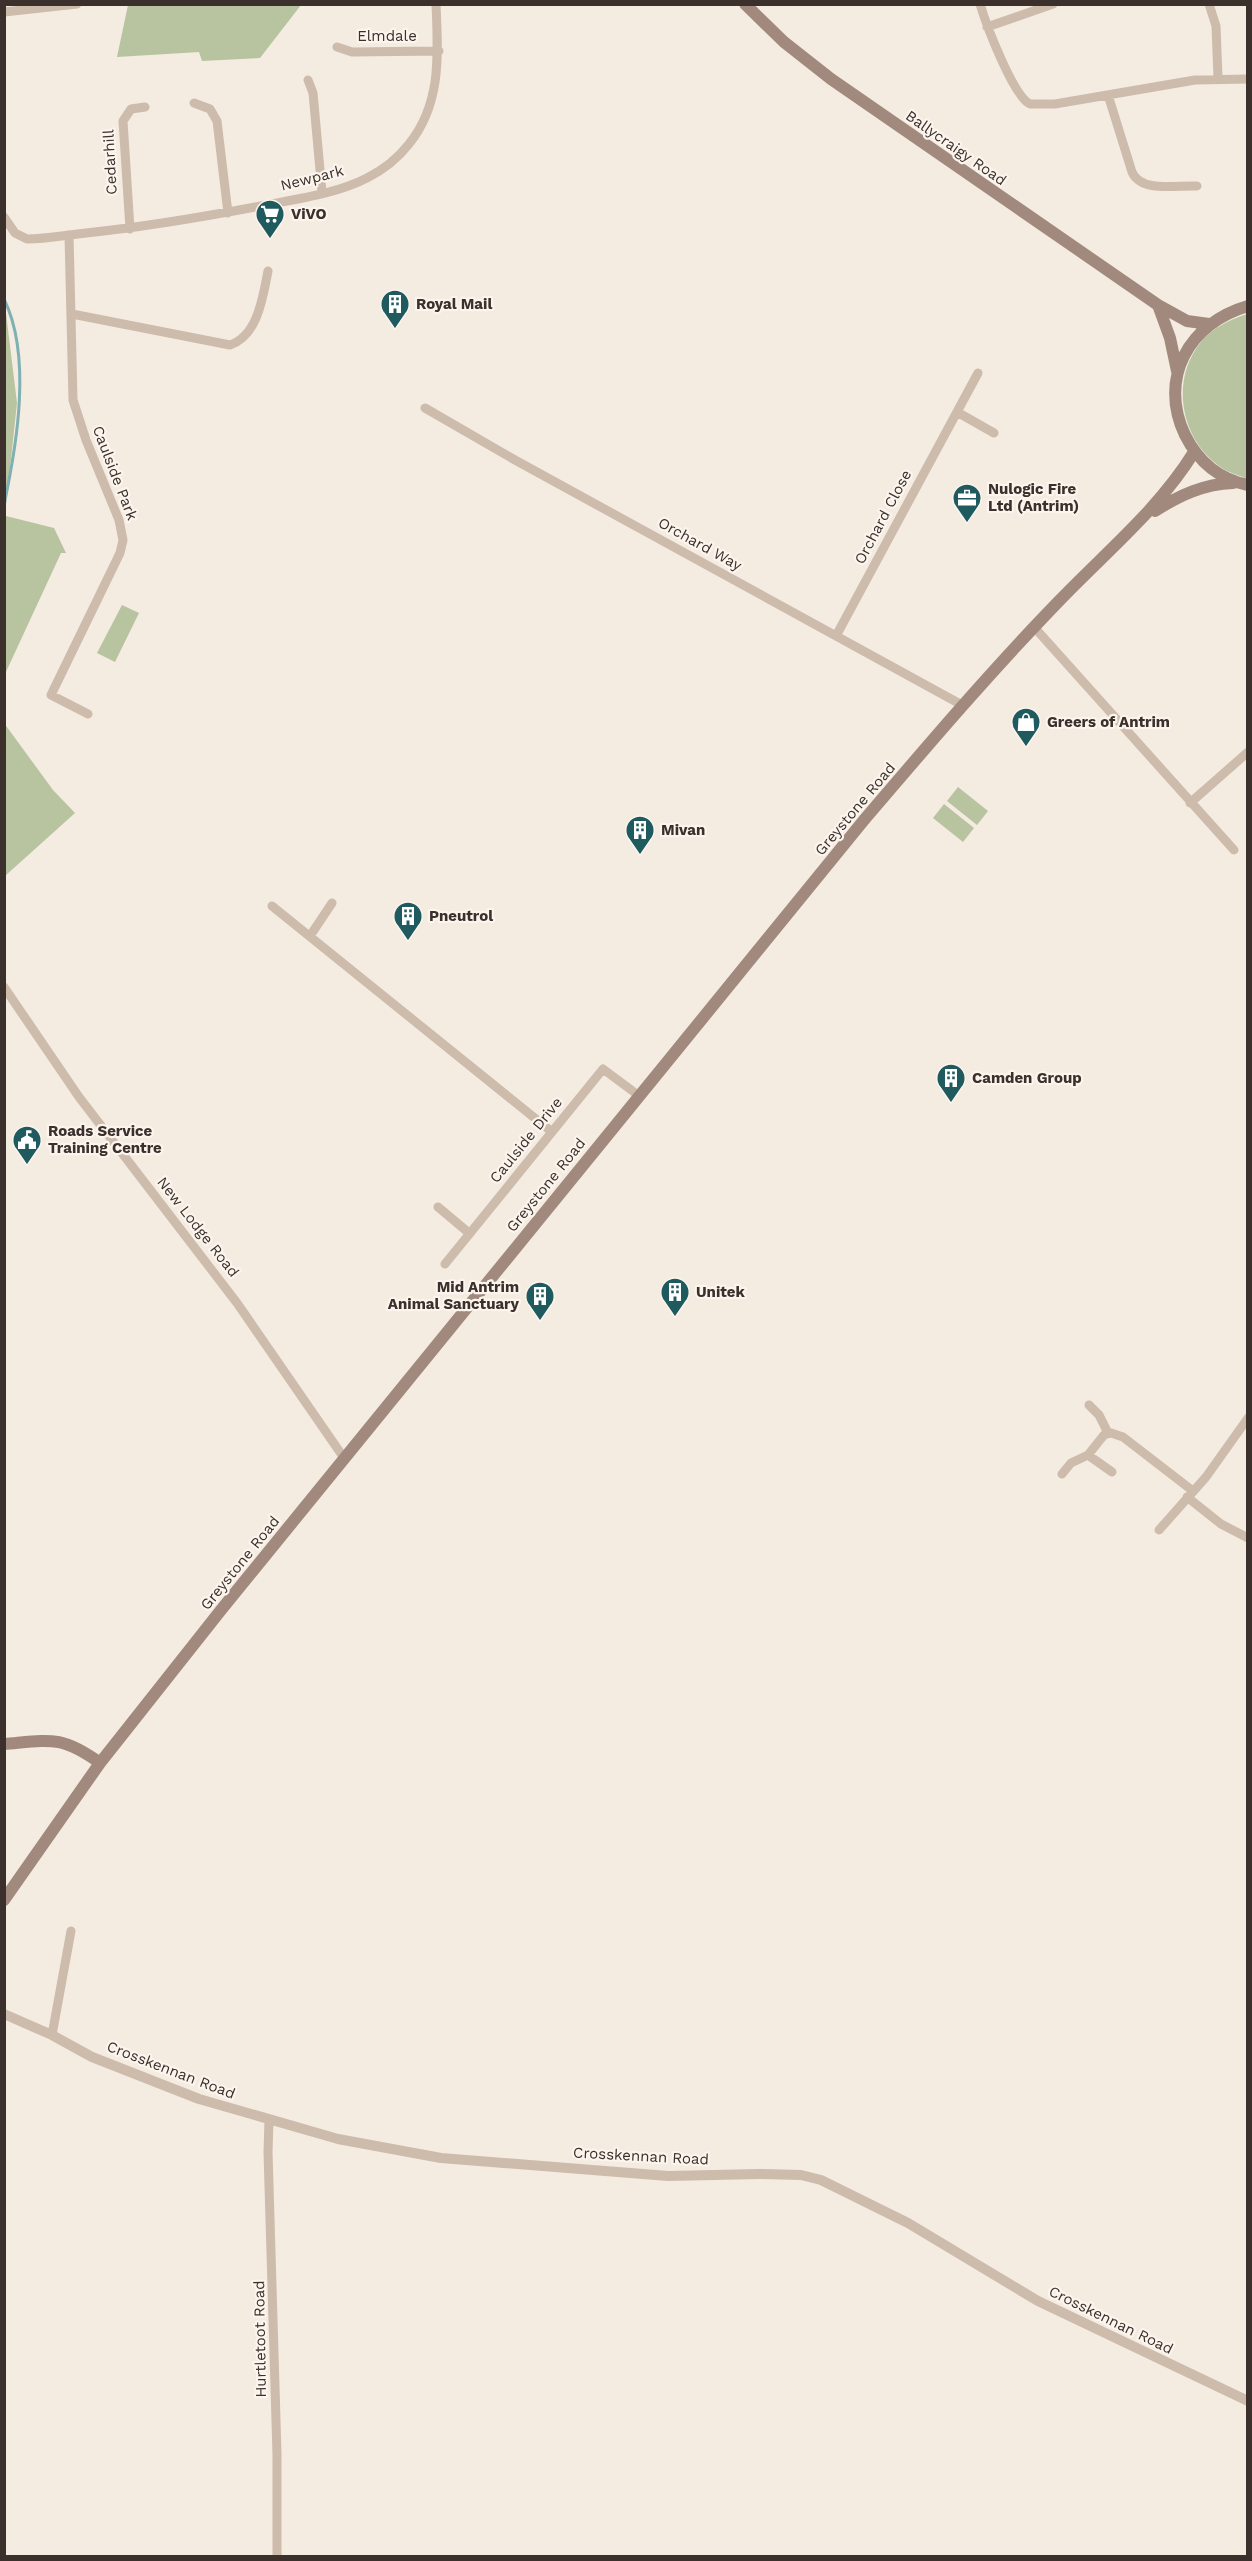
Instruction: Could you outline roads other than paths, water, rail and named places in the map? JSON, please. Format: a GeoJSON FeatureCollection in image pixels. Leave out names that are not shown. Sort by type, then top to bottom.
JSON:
{"type":"FeatureCollection","features":[{"type":"Feature","properties":{"kind":"main road","name":"Ballycraigy Road"},"geometry":{"type":"LineString","coordinates":[[745,4],[784,42],[831,79],[1158,305],[1187,321],[1209,324]]}},
{"type":"Feature","properties":{"kind":"main road"},"geometry":{"type":"LineString","coordinates":[[1158,305],[1170,338],[1178,372]]}},
{"type":"Feature","properties":{"kind":"main road"},"geometry":{"type":"LineString","coordinates":[[1243,484],[1213,471],[1194,452],[1178,418],[1174,395],[1178,372],[1185,354],[1196,337],[1222,315],[1248,306]]}},
{"type":"Feature","properties":{"kind":"main road","name":"Greystone Road"},"geometry":{"type":"LineString","coordinates":[[4,1900],[100,1763],[638,1095],[962,705],[1034,627],[1145,517],[1183,470],[1194,452]]}},
{"type":"Feature","properties":{"kind":"main road","name":"Greystone Road"},"geometry":{"type":"LineString","coordinates":[[1145,517],[1176,498],[1195,490],[1217,484],[1243,484]]}},
{"type":"Feature","properties":{"kind":"main road"},"geometry":{"type":"LineString","coordinates":[[4,1744],[46,1739],[60,1741],[82,1750],[100,1763]]}},
{"type":"Feature","properties":{"kind":"street"},"geometry":{"type":"LineString","coordinates":[[4,12],[77,4]]}},
{"type":"Feature","properties":{"kind":"street","name":"Newpark"},"geometry":{"type":"LineString","coordinates":[[4,217],[15,233],[27,239],[130,229],[228,213],[322,192],[366,179],[396,158],[409,144],[429,111],[434,95],[439,51],[436,4]]}},
{"type":"Feature","properties":{"kind":"street"},"geometry":{"type":"LineString","coordinates":[[980,4],[987,27],[1019,95],[1026,102],[1047,105],[1218,78],[1248,79]]}},
{"type":"Feature","properties":{"kind":"street"},"geometry":{"type":"LineString","coordinates":[[987,27],[1053,4]]}},
{"type":"Feature","properties":{"kind":"street"},"geometry":{"type":"LineString","coordinates":[[1209,4],[1216,26],[1218,78]]}},
{"type":"Feature","properties":{"kind":"street","name":"Elmdale"},"geometry":{"type":"LineString","coordinates":[[337,47],[352,52],[439,51]]}},
{"type":"Feature","properties":{"kind":"street"},"geometry":{"type":"LineString","coordinates":[[308,80],[313,93],[322,192]]}},
{"type":"Feature","properties":{"kind":"street"},"geometry":{"type":"LineString","coordinates":[[1108,95],[1136,180],[1146,185],[1197,186]]}},
{"type":"Feature","properties":{"kind":"street"},"geometry":{"type":"LineString","coordinates":[[194,103],[207,107],[217,121],[228,213]]}},
{"type":"Feature","properties":{"kind":"street","name":"Cedarhill"},"geometry":{"type":"LineString","coordinates":[[130,229],[123,121],[131,109],[145,107]]}},
{"type":"Feature","properties":{"kind":"street","name":"Caulside Park"},"geometry":{"type":"LineString","coordinates":[[69,235],[72,314],[70,363],[73,400],[86,440],[118,520],[123,540],[120,553],[51,695],[88,714]]}},
{"type":"Feature","properties":{"kind":"street"},"geometry":{"type":"LineString","coordinates":[[72,314],[230,345],[242,338],[258,313],[268,272]]}},
{"type":"Feature","properties":{"kind":"street","name":"Orchard Close"},"geometry":{"type":"LineString","coordinates":[[836,636],[978,373]]}},
{"type":"Feature","properties":{"kind":"street","name":"Orchard Way"},"geometry":{"type":"LineString","coordinates":[[425,408],[962,705]]}},
{"type":"Feature","properties":{"kind":"street"},"geometry":{"type":"LineString","coordinates":[[957,412],[994,434]]}},
{"type":"Feature","properties":{"kind":"street"},"geometry":{"type":"LineString","coordinates":[[1034,627],[1234,850]]}},
{"type":"Feature","properties":{"kind":"street"},"geometry":{"type":"LineString","coordinates":[[1190,803],[1248,752]]}},
{"type":"Feature","properties":{"kind":"street"},"geometry":{"type":"LineString","coordinates":[[310,936],[332,903]]}},
{"type":"Feature","properties":{"kind":"street"},"geometry":{"type":"LineString","coordinates":[[272,906],[552,1132]]}},
{"type":"Feature","properties":{"kind":"street","name":"New Lodge Road"},"geometry":{"type":"LineString","coordinates":[[4,987],[79,1097],[237,1303],[344,1458]]}},
{"type":"Feature","properties":{"kind":"street","name":"Caulside Drive"},"geometry":{"type":"LineString","coordinates":[[444,1264],[603,1069],[638,1095]]}},
{"type":"Feature","properties":{"kind":"street"},"geometry":{"type":"LineString","coordinates":[[438,1208],[469,1233]]}},
{"type":"Feature","properties":{"kind":"street"},"geometry":{"type":"LineString","coordinates":[[1089,1405],[1099,1415],[1108,1433]]}},
{"type":"Feature","properties":{"kind":"street"},"geometry":{"type":"LineString","coordinates":[[1159,1530],[1210,1472],[1248,1418]]}},
{"type":"Feature","properties":{"kind":"street"},"geometry":{"type":"LineString","coordinates":[[1062,1474],[1071,1463],[1088,1455],[1099,1440],[1108,1433],[1115,1433],[1130,1442],[1221,1524],[1248,1538]]}},
{"type":"Feature","properties":{"kind":"street"},"geometry":{"type":"LineString","coordinates":[[1088,1455],[1112,1472]]}},
{"type":"Feature","properties":{"kind":"street"},"geometry":{"type":"LineString","coordinates":[[52,2035],[71,1931]]}},
{"type":"Feature","properties":{"kind":"street","name":"Crosskennan Road"},"geometry":{"type":"LineString","coordinates":[[4,2014],[92,2056],[199,2099],[338,2139],[441,2158],[668,2176],[801,2175],[821,2180],[908,2223],[1038,2301],[1248,2401]]}},
{"type":"Feature","properties":{"kind":"street","name":"Hurtletoot Road"},"geometry":{"type":"LineString","coordinates":[[269,2121],[268,2151],[278,2454],[277,2556]]}},
{"type":"Feature","properties":{"kind":"waterway"},"geometry":{"type":"LineString","coordinates":[[4,299],[13,322],[20,373],[17,428],[4,505]]}},
{"type":"Feature","properties":{"kind":"place","name":"ViVO"},"geometry":{"type":"Point","coordinates":[270,240]}},
{"type":"Feature","properties":{"kind":"place","name":"Royal Mail"},"geometry":{"type":"Point","coordinates":[395,330]}},
{"type":"Feature","properties":{"kind":"place","name":"Nulogic Fire Ltd (Antrim)"},"geometry":{"type":"Point","coordinates":[967,524]}},
{"type":"Feature","properties":{"kind":"place","name":"Greers of Antrim"},"geometry":{"type":"Point","coordinates":[1026,748]}},
{"type":"Feature","properties":{"kind":"place","name":"Mivan"},"geometry":{"type":"Point","coordinates":[640,856]}},
{"type":"Feature","properties":{"kind":"place","name":"Pneutrol"},"geometry":{"type":"Point","coordinates":[408,942]}},
{"type":"Feature","properties":{"kind":"place","name":"Camden Group"},"geometry":{"type":"Point","coordinates":[951,1104]}},
{"type":"Feature","properties":{"kind":"place","name":"Roads Service Training Centre"},"geometry":{"type":"Point","coordinates":[27,1166]}},
{"type":"Feature","properties":{"kind":"place","name":"Unitek"},"geometry":{"type":"Point","coordinates":[675,1318]}},
{"type":"Feature","properties":{"kind":"place","name":"Mid Antrim Animal Sanctuary"},"geometry":{"type":"Point","coordinates":[540,1322]}}]}
